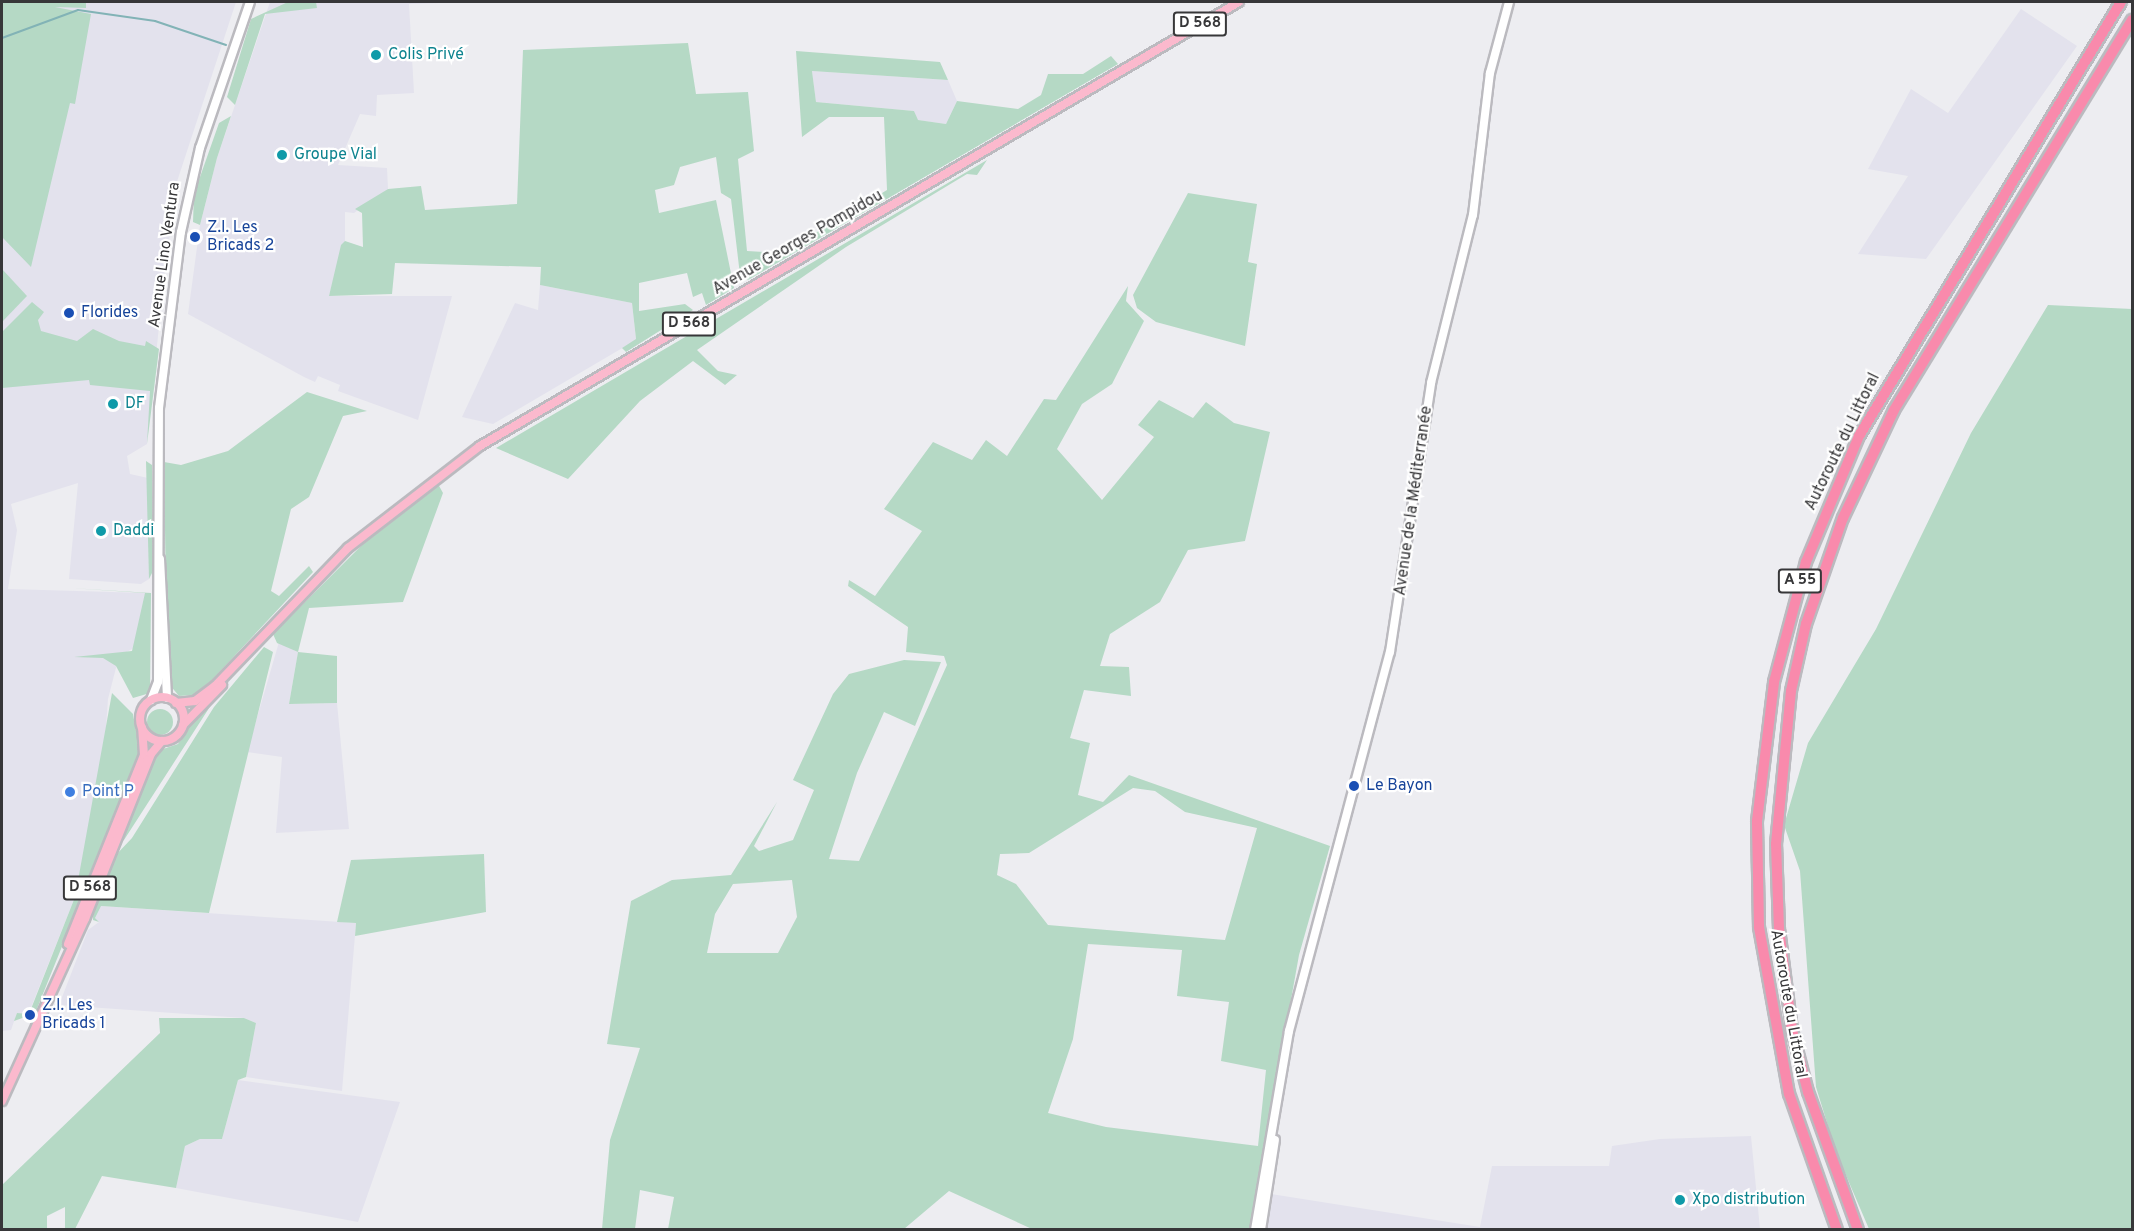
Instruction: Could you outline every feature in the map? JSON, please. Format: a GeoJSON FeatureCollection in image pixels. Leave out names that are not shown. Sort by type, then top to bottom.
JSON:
{"type":"FeatureCollection","features":[{"type":"Feature","properties":{"kind":"highway","name":"Autoroute du Littoral"},"geometry":{"type":"LineString","coordinates":[[1837,1230],[1789,1094],[1758,927],[1757,821],[1776,671],[1806,562],[1860,436],[2121,2]]}},
{"type":"Feature","properties":{"kind":"highway","name":"Autoroute du Littoral"},"geometry":{"type":"LineString","coordinates":[[1858,1230],[1808,1092],[1792,1030],[1779,929],[1776,844],[1791,691],[1824,568],[1873,453],[1928,352],[2040,176],[2133,20]]}},
{"type":"Feature","properties":{"kind":"highway"},"geometry":{"type":"LineString","coordinates":[[2040,176],[2133,33]]}},
{"type":"Feature","properties":{"kind":"main road","name":"Avenue Lino Ventura"},"geometry":{"type":"LineString","coordinates":[[151,700],[158,682],[159,408],[186,201],[250,2]]}},
{"type":"Feature","properties":{"kind":"main road","name":"Avenue Georges Pompidou"},"geometry":{"type":"LineString","coordinates":[[176,703],[205,695],[348,548],[480,446],[1239,2]]}},
{"type":"Feature","properties":{"kind":"main road","name":"Avenue de la Méditerranée"},"geometry":{"type":"LineString","coordinates":[[1256,1230],[1289,1031],[1390,652],[1431,383],[1473,215],[1490,73],[1509,2]]}},
{"type":"Feature","properties":{"kind":"main road","name":"Avenue Lino Ventura"},"geometry":{"type":"LineString","coordinates":[[157,521],[167,698]]}},
{"type":"Feature","properties":{"kind":"main road","name":"Avenue Georges Pompidou"},"geometry":{"type":"LineString","coordinates":[[183,725],[253,647]]}},
{"type":"Feature","properties":{"kind":"main road"},"geometry":{"type":"LineString","coordinates":[[167,698],[176,703],[183,725],[174,738],[162,741],[141,728],[140,713],[151,700],[167,698]]}},
{"type":"Feature","properties":{"kind":"main road","name":"D 568"},"geometry":{"type":"LineString","coordinates":[[45,1006],[144,755],[141,728]]}},
{"type":"Feature","properties":{"kind":"main road","name":"D 568"},"geometry":{"type":"LineString","coordinates":[[2,1101],[45,1006],[151,754],[162,741]]}},
{"type":"Feature","properties":{"kind":"main road","name":"Avenue de la Méditerranée"},"geometry":{"type":"LineString","coordinates":[[1261,1230],[1289,1031]]}},
{"type":"Feature","properties":{"kind":"shaded area"},"geometry":{"type":"Polygon","coordinates":[[[2,2],[236,2],[168,209],[174,212],[168,246],[159,257],[165,267],[147,444],[127,456],[130,474],[148,478],[149,579],[141,584],[69,579],[78,483],[11,504],[17,530],[8,589],[146,593],[134,648],[119,656],[108,699],[104,755],[75,897],[28,1015],[17,1013],[11,1030],[2,1031],[2,2]]]}},
{"type":"Feature","properties":{"kind":"shaded area"},"geometry":{"type":"Polygon","coordinates":[[[270,2],[468,2],[409,4],[414,93],[377,95],[376,116],[360,114],[338,165],[387,168],[388,189],[354,213],[345,212],[345,241],[329,296],[452,296],[418,420],[338,391],[340,385],[318,376],[315,382],[304,377],[188,314],[200,225],[217,158],[270,2]]]}},
{"type":"Feature","properties":{"kind":"shaded area"},"geometry":{"type":"Polygon","coordinates":[[[2021,9],[2077,46],[1926,259],[1858,254],[1908,176],[1868,169],[1911,89],[1948,113],[2021,9]]]}},
{"type":"Feature","properties":{"kind":"shaded area"},"geometry":{"type":"Polygon","coordinates":[[[812,71],[948,80],[957,101],[946,124],[917,120],[914,111],[816,102],[812,71]]]}},
{"type":"Feature","properties":{"kind":"shaded area"},"geometry":{"type":"Polygon","coordinates":[[[540,285],[632,303],[636,340],[493,424],[462,417],[515,303],[538,310],[540,285]]]}},
{"type":"Feature","properties":{"kind":"shaded area"},"geometry":{"type":"Polygon","coordinates":[[[279,642],[298,652],[289,704],[337,703],[349,829],[276,833],[282,757],[247,752],[279,642]]]}},
{"type":"Feature","properties":{"kind":"shaded area"},"geometry":{"type":"Polygon","coordinates":[[[100,906],[356,923],[342,1091],[246,1077],[256,1023],[244,1018],[59,1005],[88,930],[99,922],[95,918],[100,906]]]}},
{"type":"Feature","properties":{"kind":"shaded area"},"geometry":{"type":"Polygon","coordinates":[[[238,1080],[400,1102],[358,1222],[176,1188],[185,1146],[200,1139],[222,1139],[238,1080]]]}},
{"type":"Feature","properties":{"kind":"shaded area"},"geometry":{"type":"Polygon","coordinates":[[[1751,1136],[1760,1229],[1266,1229],[1271,1194],[1480,1227],[1492,1166],[1609,1166],[1612,1146],[1660,1139],[1751,1136]]]}},
{"type":"Feature","properties":{"kind":"green space"},"geometry":{"type":"Polygon","coordinates":[[[2,2],[86,2],[86,8],[55,7],[91,14],[75,104],[70,103],[31,267],[2,237],[2,2]]]}},
{"type":"Feature","properties":{"kind":"green space"},"geometry":{"type":"Polygon","coordinates":[[[288,2],[316,2],[317,8],[265,14],[235,105],[227,97],[251,19],[288,2]]]}},
{"type":"Feature","properties":{"kind":"green space"},"geometry":{"type":"Polygon","coordinates":[[[688,43],[696,94],[748,92],[754,151],[738,159],[747,251],[782,253],[887,190],[884,117],[829,117],[802,137],[796,51],[940,62],[948,80],[812,71],[816,102],[914,111],[918,120],[946,124],[957,101],[1018,109],[1041,95],[1048,74],[1083,74],[1111,56],[1118,64],[748,280],[740,275],[731,199],[721,193],[716,157],[680,167],[674,185],[655,190],[659,213],[716,200],[734,288],[706,305],[702,293],[693,297],[687,273],[639,283],[639,311],[685,304],[693,310],[626,352],[622,348],[636,339],[632,303],[540,285],[541,267],[395,263],[392,294],[329,296],[341,245],[345,241],[363,247],[362,213],[355,209],[388,189],[421,186],[425,210],[517,204],[523,50],[688,43]]]}},
{"type":"Feature","properties":{"kind":"green space"},"geometry":{"type":"Polygon","coordinates":[[[231,116],[217,158],[200,225],[193,222],[194,194],[219,123],[231,116]]]}},
{"type":"Feature","properties":{"kind":"green space"},"geometry":{"type":"Polygon","coordinates":[[[987,160],[977,175],[967,174],[846,247],[697,350],[718,371],[737,375],[725,385],[693,361],[640,401],[568,479],[496,448],[987,160]]]}},
{"type":"Feature","properties":{"kind":"green space"},"geometry":{"type":"Polygon","coordinates":[[[1188,193],[1257,204],[1248,262],[1257,264],[1245,346],[1156,322],[1137,308],[1133,295],[1188,193]]]}},
{"type":"Feature","properties":{"kind":"green space"},"geometry":{"type":"Polygon","coordinates":[[[2,269],[27,296],[2,322],[2,269]]]}},
{"type":"Feature","properties":{"kind":"green space"},"geometry":{"type":"Polygon","coordinates":[[[1128,286],[1126,301],[1144,321],[1112,384],[1082,404],[1057,449],[1102,500],[1154,437],[1138,425],[1159,400],[1193,418],[1206,402],[1234,423],[1270,432],[1245,541],[1188,550],[1160,602],[1110,634],[1100,666],[1129,667],[1131,696],[1084,690],[1070,738],[1090,743],[1078,795],[1103,802],[1129,775],[1330,846],[1299,955],[1250,1229],[1032,1229],[949,1191],[904,1229],[668,1229],[674,1197],[640,1190],[635,1229],[602,1229],[610,1140],[640,1048],[607,1044],[631,901],[672,880],[731,875],[777,802],[754,846],[759,851],[793,840],[814,790],[793,780],[833,694],[849,674],[904,660],[941,662],[915,726],[884,712],[857,773],[829,859],[859,861],[947,665],[944,656],[906,652],[908,627],[848,586],[849,580],[875,596],[922,531],[884,509],[933,442],[972,460],[986,440],[1007,456],[1044,399],[1056,400],[1128,286]],[[1133,788],[1029,853],[1000,854],[997,875],[1016,884],[1048,925],[1225,940],[1257,828],[1185,812],[1155,791],[1133,788]],[[792,880],[733,884],[715,914],[707,953],[778,953],[797,917],[792,880]],[[1088,944],[1073,1039],[1048,1113],[1106,1127],[1258,1146],[1266,1070],[1221,1061],[1229,1002],[1177,996],[1182,950],[1088,944]]]}},
{"type":"Feature","properties":{"kind":"green space"},"geometry":{"type":"Polygon","coordinates":[[[32,302],[44,312],[38,320],[41,331],[77,341],[93,329],[119,341],[145,346],[146,341],[159,349],[147,444],[150,391],[90,385],[89,380],[2,388],[2,332],[32,302]]]}},
{"type":"Feature","properties":{"kind":"green space"},"geometry":{"type":"Polygon","coordinates":[[[2048,305],[2132,309],[2132,1229],[1869,1229],[1836,1152],[1816,1087],[1800,871],[1784,825],[1808,743],[1876,629],[1971,433],[2048,305]]]}},
{"type":"Feature","properties":{"kind":"green space"},"geometry":{"type":"Polygon","coordinates":[[[307,392],[367,411],[343,416],[309,497],[291,509],[271,591],[279,596],[309,566],[313,572],[211,681],[194,695],[179,696],[169,684],[167,663],[164,462],[181,465],[228,451],[307,392]]]}},
{"type":"Feature","properties":{"kind":"green space"},"geometry":{"type":"Polygon","coordinates":[[[146,461],[152,465],[153,571],[149,579],[146,461]]]}},
{"type":"Feature","properties":{"kind":"green space"},"geometry":{"type":"Polygon","coordinates":[[[438,484],[443,493],[403,602],[309,608],[298,652],[277,643],[273,634],[364,543],[438,484]]]}},
{"type":"Feature","properties":{"kind":"green space"},"geometry":{"type":"Polygon","coordinates":[[[70,588],[151,593],[150,693],[133,698],[116,666],[103,658],[74,657],[132,651],[145,593],[70,588]]]}},
{"type":"Feature","properties":{"kind":"green space"},"geometry":{"type":"Polygon","coordinates":[[[264,647],[273,652],[209,913],[101,906],[95,918],[99,922],[93,920],[92,909],[114,857],[132,838],[214,707],[264,647]]]}},
{"type":"Feature","properties":{"kind":"green space"},"geometry":{"type":"Polygon","coordinates":[[[298,652],[337,656],[337,703],[289,704],[298,652]]]}},
{"type":"Feature","properties":{"kind":"green space"},"geometry":{"type":"Polygon","coordinates":[[[112,693],[133,714],[140,753],[36,1011],[14,1021],[17,1013],[29,1014],[75,897],[112,693]]]}},
{"type":"Feature","properties":{"kind":"green space"},"geometry":{"type":"Polygon","coordinates":[[[213,702],[124,840],[120,842],[157,751],[178,744],[194,717],[213,702]]]}},
{"type":"Feature","properties":{"kind":"green space"},"geometry":{"type":"Polygon","coordinates":[[[160,709],[169,713],[173,722],[169,731],[160,735],[151,731],[147,722],[151,713],[160,709]]]}},
{"type":"Feature","properties":{"kind":"green space"},"geometry":{"type":"Polygon","coordinates":[[[484,854],[486,912],[355,936],[356,923],[337,922],[351,860],[484,854]]]}},
{"type":"Feature","properties":{"kind":"green space"},"geometry":{"type":"Polygon","coordinates":[[[159,1018],[244,1018],[256,1023],[246,1077],[238,1080],[222,1139],[200,1139],[185,1146],[176,1188],[102,1176],[75,1229],[65,1229],[65,1207],[47,1216],[47,1229],[2,1229],[2,1185],[160,1033],[159,1018]]]}},
{"type":"Feature","properties":{"kind":"waterway"},"geometry":{"type":"LineString","coordinates":[[2,38],[78,10],[155,21],[226,45]]}},
{"type":"Feature","properties":{"kind":"place","name":"Colis Privé"},"geometry":{"type":"Point","coordinates":[376,55]}},
{"type":"Feature","properties":{"kind":"place","name":"Groupe Vial"},"geometry":{"type":"Point","coordinates":[282,155]}},
{"type":"Feature","properties":{"kind":"place","name":"Z.I. Les Bricads 2"},"geometry":{"type":"Point","coordinates":[195,237]}},
{"type":"Feature","properties":{"kind":"place","name":"Florides"},"geometry":{"type":"Point","coordinates":[69,313]}},
{"type":"Feature","properties":{"kind":"place","name":"DF"},"geometry":{"type":"Point","coordinates":[113,404]}},
{"type":"Feature","properties":{"kind":"place","name":"Daddi"},"geometry":{"type":"Point","coordinates":[101,531]}},
{"type":"Feature","properties":{"kind":"place","name":"Le Bayon"},"geometry":{"type":"Point","coordinates":[1354,786]}},
{"type":"Feature","properties":{"kind":"place","name":"Point P"},"geometry":{"type":"Point","coordinates":[70,792]}},
{"type":"Feature","properties":{"kind":"place","name":"Z.I. Les Bricads 1"},"geometry":{"type":"Point","coordinates":[30,1015]}},
{"type":"Feature","properties":{"kind":"place","name":"Xpo distribution"},"geometry":{"type":"Point","coordinates":[1680,1200]}}]}
